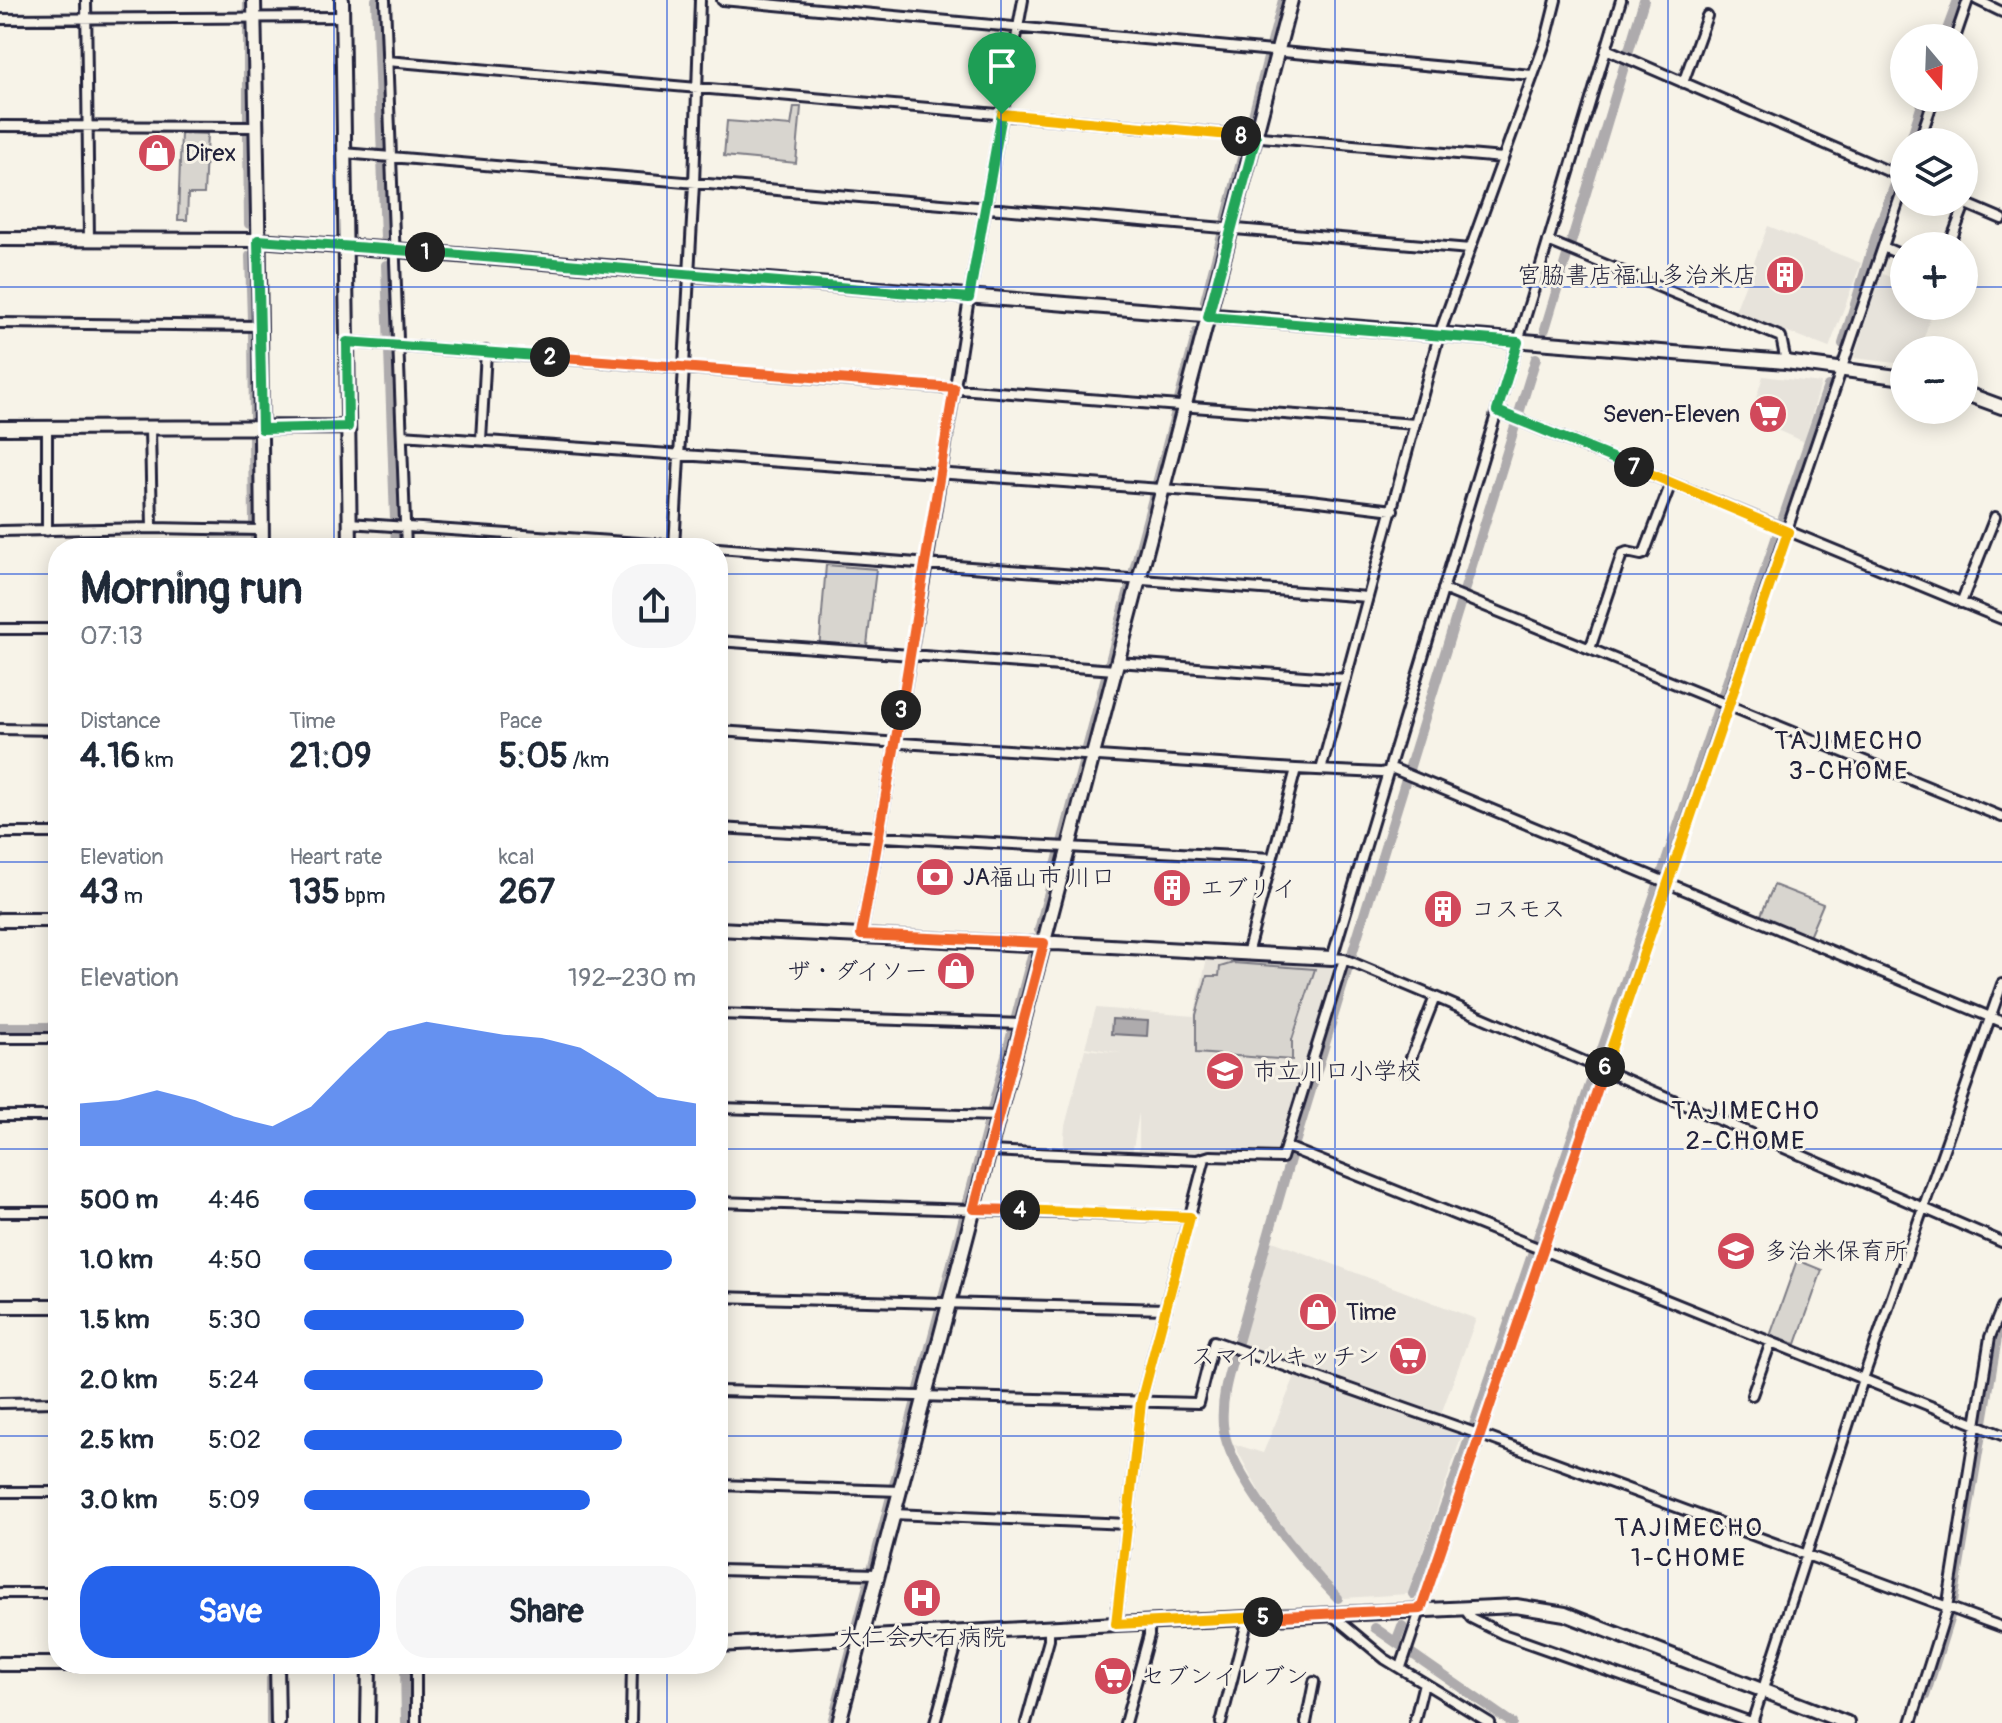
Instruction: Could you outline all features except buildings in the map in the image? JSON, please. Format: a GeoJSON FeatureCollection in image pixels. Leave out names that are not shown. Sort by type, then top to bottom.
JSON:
{"type":"FeatureCollection","features":[{"type":"Feature","properties":{"kind":"street"},"geometry":{"type":"LineString","coordinates":[[86,0],[89,240]]}},
{"type":"Feature","properties":{"kind":"street"},"geometry":{"type":"LineString","coordinates":[[254,0],[261,538]]}},
{"type":"Feature","properties":{"kind":"street"},"geometry":{"type":"LineString","coordinates":[[342,0],[350,538]]}},
{"type":"Feature","properties":{"kind":"street"},"geometry":{"type":"LineString","coordinates":[[385,0],[406,538]]}},
{"type":"Feature","properties":{"kind":"street"},"geometry":{"type":"LineString","coordinates":[[674,538],[694,184],[700,0]]}},
{"type":"Feature","properties":{"kind":"street"},"geometry":{"type":"LineString","coordinates":[[722,0],[1532,75]]}},
{"type":"Feature","properties":{"kind":"street"},"geometry":{"type":"LineString","coordinates":[[861,935],[1023,0]]}},
{"type":"Feature","properties":{"kind":"street"},"geometry":{"type":"LineString","coordinates":[[839,1723],[1291,0]]}},
{"type":"Feature","properties":{"kind":"street"},"geometry":{"type":"LineString","coordinates":[[1321,770],[1439,335],[1546,40],[1556,0]]}},
{"type":"Feature","properties":{"kind":"street"},"geometry":{"type":"LineString","coordinates":[[989,1151],[1279,1159],[1287,1147],[1388,771],[1621,0]]}},
{"type":"Feature","properties":{"kind":"street"},"geometry":{"type":"LineString","coordinates":[[1960,24],[1968,0]]}},
{"type":"Feature","properties":{"kind":"street"},"geometry":{"type":"LineString","coordinates":[[1977,0],[2002,12]]}},
{"type":"Feature","properties":{"kind":"street"},"geometry":{"type":"LineString","coordinates":[[1683,83],[1707,16]]}},
{"type":"Feature","properties":{"kind":"street"},"geometry":{"type":"LineString","coordinates":[[0,19],[342,17]]}},
{"type":"Feature","properties":{"kind":"street"},"geometry":{"type":"LineString","coordinates":[[1606,49],[1890,172]]}},
{"type":"Feature","properties":{"kind":"street"},"geometry":{"type":"LineString","coordinates":[[387,61],[1503,158]]}},
{"type":"Feature","properties":{"kind":"street"},"geometry":{"type":"LineString","coordinates":[[0,126],[256,127]]}},
{"type":"Feature","properties":{"kind":"street"},"geometry":{"type":"LineString","coordinates":[[344,153],[1470,249]]}},
{"type":"Feature","properties":{"kind":"street"},"geometry":{"type":"LineString","coordinates":[[1978,209],[2002,219]]}},
{"type":"Feature","properties":{"kind":"street"},"geometry":{"type":"LineString","coordinates":[[1401,1667],[1475,1433],[1662,881],[1894,216]]}},
{"type":"Feature","properties":{"kind":"street"},"geometry":{"type":"LineString","coordinates":[[0,239],[258,240],[1786,362],[1890,376]]}},
{"type":"Feature","properties":{"kind":"street"},"geometry":{"type":"LineString","coordinates":[[1548,241],[1781,337],[1786,362]]}},
{"type":"Feature","properties":{"kind":"street"},"geometry":{"type":"LineString","coordinates":[[1883,247],[1890,250]]}},
{"type":"Feature","properties":{"kind":"street"},"geometry":{"type":"LineString","coordinates":[[0,323],[260,326]]}},
{"type":"Feature","properties":{"kind":"street"},"geometry":{"type":"LineString","coordinates":[[347,342],[1415,424]]}},
{"type":"Feature","properties":{"kind":"street"},"geometry":{"type":"LineString","coordinates":[[481,440],[486,351]]}},
{"type":"Feature","properties":{"kind":"street"},"geometry":{"type":"LineString","coordinates":[[1978,398],[2002,407]]}},
{"type":"Feature","properties":{"kind":"street"},"geometry":{"type":"LineString","coordinates":[[1497,411],[2002,619]]}},
{"type":"Feature","properties":{"kind":"street"},"geometry":{"type":"LineString","coordinates":[[0,428],[348,427]]}},
{"type":"Feature","properties":{"kind":"street"},"geometry":{"type":"LineString","coordinates":[[47,428],[47,531]]}},
{"type":"Feature","properties":{"kind":"street"},"geometry":{"type":"LineString","coordinates":[[150,428],[152,528]]}},
{"type":"Feature","properties":{"kind":"street"},"geometry":{"type":"LineString","coordinates":[[402,435],[1350,503],[1393,510]]}},
{"type":"Feature","properties":{"kind":"street"},"geometry":{"type":"LineString","coordinates":[[1590,649],[1622,554],[1644,554],[1671,483]]}},
{"type":"Feature","properties":{"kind":"street"},"geometry":{"type":"LineString","coordinates":[[1961,603],[1995,517]]}},
{"type":"Feature","properties":{"kind":"street"},"geometry":{"type":"LineString","coordinates":[[349,523],[559,538]]}},
{"type":"Feature","properties":{"kind":"street"},"geometry":{"type":"LineString","coordinates":[[0,531],[152,528],[261,530]]}},
{"type":"Feature","properties":{"kind":"street"},"geometry":{"type":"LineString","coordinates":[[728,549],[1368,597]]}},
{"type":"Feature","properties":{"kind":"street"},"geometry":{"type":"LineString","coordinates":[[1443,589],[2002,817]]}},
{"type":"Feature","properties":{"kind":"street"},"geometry":{"type":"LineString","coordinates":[[0,629],[48,629]]}},
{"type":"Feature","properties":{"kind":"street"},"geometry":{"type":"LineString","coordinates":[[728,642],[1346,679]]}},
{"type":"Feature","properties":{"kind":"street"},"geometry":{"type":"LineString","coordinates":[[0,729],[48,730]]}},
{"type":"Feature","properties":{"kind":"street"},"geometry":{"type":"LineString","coordinates":[[728,732],[1296,769],[1381,773],[1394,769],[2002,1022]]}},
{"type":"Feature","properties":{"kind":"street"},"geometry":{"type":"LineString","coordinates":[[1247,954],[1296,769]]}},
{"type":"Feature","properties":{"kind":"street"},"geometry":{"type":"LineString","coordinates":[[728,829],[1272,858]]}},
{"type":"Feature","properties":{"kind":"street"},"geometry":{"type":"LineString","coordinates":[[0,833],[48,833]]}},
{"type":"Feature","properties":{"kind":"street"},"geometry":{"type":"LineString","coordinates":[[0,920],[48,920]]}},
{"type":"Feature","properties":{"kind":"street"},"geometry":{"type":"LineString","coordinates":[[728,929],[1338,959],[1435,997],[2002,1242]]}},
{"type":"Feature","properties":{"kind":"street"},"geometry":{"type":"LineString","coordinates":[[1464,1608],[1471,1618],[1503,1634],[1753,1723],[1863,1379],[2002,984]]}},
{"type":"Feature","properties":{"kind":"street"},"geometry":{"type":"LineString","coordinates":[[1405,1073],[1435,997]]}},
{"type":"Feature","properties":{"kind":"street"},"geometry":{"type":"LineString","coordinates":[[728,1014],[1023,1024]]}},
{"type":"Feature","properties":{"kind":"street"},"geometry":{"type":"LineString","coordinates":[[0,1038],[48,1038]]}},
{"type":"Feature","properties":{"kind":"street"},"geometry":{"type":"LineString","coordinates":[[728,1108],[997,1116]]}},
{"type":"Feature","properties":{"kind":"street"},"geometry":{"type":"LineString","coordinates":[[0,1116],[48,1116]]}},
{"type":"Feature","properties":{"kind":"street"},"geometry":{"type":"LineString","coordinates":[[1287,1147],[2002,1435]]}},
{"type":"Feature","properties":{"kind":"street"},"geometry":{"type":"LineString","coordinates":[[1116,1624],[1141,1402],[1205,1158]]}},
{"type":"Feature","properties":{"kind":"street"},"geometry":{"type":"LineString","coordinates":[[728,1202],[1190,1217]]}},
{"type":"Feature","properties":{"kind":"street"},"geometry":{"type":"LineString","coordinates":[[0,1212],[48,1212]]}},
{"type":"Feature","properties":{"kind":"street"},"geometry":{"type":"LineString","coordinates":[[728,1297],[1166,1309]]}},
{"type":"Feature","properties":{"kind":"street"},"geometry":{"type":"LineString","coordinates":[[0,1306],[48,1306]]}},
{"type":"Feature","properties":{"kind":"street"},"geometry":{"type":"LineString","coordinates":[[1911,1723],[1947,1609],[1990,1337],[2002,1307]]}},
{"type":"Feature","properties":{"kind":"street"},"geometry":{"type":"LineString","coordinates":[[728,1391],[1198,1403],[1214,1341],[1475,1433],[2002,1627]]}},
{"type":"Feature","properties":{"kind":"street"},"geometry":{"type":"LineString","coordinates":[[1752,1395],[1771,1342]]}},
{"type":"Feature","properties":{"kind":"street"},"geometry":{"type":"LineString","coordinates":[[0,1403],[48,1402]]}},
{"type":"Feature","properties":{"kind":"street"},"geometry":{"type":"LineString","coordinates":[[728,1485],[900,1491]]}},
{"type":"Feature","properties":{"kind":"street"},"geometry":{"type":"LineString","coordinates":[[0,1492],[48,1492]]}},
{"type":"Feature","properties":{"kind":"street"},"geometry":{"type":"LineString","coordinates":[[893,1514],[1128,1524]]}},
{"type":"Feature","properties":{"kind":"street"},"geometry":{"type":"LineString","coordinates":[[728,1570],[878,1574]]}},
{"type":"Feature","properties":{"kind":"street"},"geometry":{"type":"LineString","coordinates":[[0,1593],[48,1593]]}},
{"type":"Feature","properties":{"kind":"street"},"geometry":{"type":"LineString","coordinates":[[728,1644],[1516,1606],[1565,1614],[1847,1723]]}},
{"type":"Feature","properties":{"kind":"street"},"geometry":{"type":"LineString","coordinates":[[1332,1615],[1375,1651],[1490,1723]]}},
{"type":"Feature","properties":{"kind":"street"},"geometry":{"type":"LineString","coordinates":[[1221,1723],[1248,1618]]}},
{"type":"Feature","properties":{"kind":"street"},"geometry":{"type":"LineString","coordinates":[[1125,1723],[1149,1635],[1149,1622]]}},
{"type":"Feature","properties":{"kind":"street"},"geometry":{"type":"LineString","coordinates":[[1026,1723],[1049,1640],[1049,1628]]}},
{"type":"Feature","properties":{"kind":"street"},"geometry":{"type":"LineString","coordinates":[[935,1723],[957,1644],[957,1633]]}},
{"type":"Feature","properties":{"kind":"street"},"geometry":{"type":"LineString","coordinates":[[0,1664],[48,1664]]}},
{"type":"Feature","properties":{"kind":"street"},"geometry":{"type":"LineString","coordinates":[[277,1674],[278,1723]]}},
{"type":"Feature","properties":{"kind":"street"},"geometry":{"type":"LineString","coordinates":[[368,1723],[369,1674]]}},
{"type":"Feature","properties":{"kind":"street"},"geometry":{"type":"LineString","coordinates":[[416,1674],[416,1722]]}},
{"type":"Feature","properties":{"kind":"street"},"geometry":{"type":"LineString","coordinates":[[631,1723],[632,1674]]}},
{"type":"Feature","properties":{"kind":"street"},"geometry":{"type":"LineString","coordinates":[[1306,1723],[1314,1682]]}},
{"type":"Feature","properties":{"kind":"street"},"geometry":{"type":"LineString","coordinates":[[1414,1723],[1424,1683]]}},
{"type":"Feature","properties":{"kind":"shaded area"},"geometry":{"type":"Polygon","coordinates":[[[794,107],[801,107],[796,163],[724,156],[727,121],[791,126],[794,107]]]}},
{"type":"Feature","properties":{"kind":"shaded area"},"geometry":{"type":"Polygon","coordinates":[[[181,133],[207,134],[204,194],[188,194],[187,220],[178,220],[181,133]]]}},
{"type":"Feature","properties":{"kind":"shaded area"},"geometry":{"type":"Polygon","coordinates":[[[1768,226],[1861,263],[1829,348],[1735,311],[1768,226]]]}},
{"type":"Feature","properties":{"kind":"shaded area"},"geometry":{"type":"Polygon","coordinates":[[[1881,273],[1890,277],[1890,320],[1930,320],[1924,336],[1890,336],[1890,362],[1854,358],[1881,273]]]}},
{"type":"Feature","properties":{"kind":"shaded area"},"geometry":{"type":"Polygon","coordinates":[[[1763,376],[1821,383],[1804,442],[1750,418],[1763,376]]]}},
{"type":"Feature","properties":{"kind":"shaded area"},"geometry":{"type":"Polygon","coordinates":[[[253,535],[253,538],[212,538],[253,535]]]}},
{"type":"Feature","properties":{"kind":"shaded area"},"geometry":{"type":"Polygon","coordinates":[[[826,565],[876,569],[866,654],[819,650],[826,565]]]}},
{"type":"Feature","properties":{"kind":"shaded area"},"geometry":{"type":"Polygon","coordinates":[[[1774,885],[1823,904],[1806,944],[1757,924],[1774,885]]]}},
{"type":"Feature","properties":{"kind":"shaded area","name":"市立川口小学校"},"geometry":{"type":"Polygon","coordinates":[[[1207,958],[1332,965],[1279,1154],[1139,1154],[1139,1113],[1132,1154],[1063,1151],[1065,1126],[1085,1049],[1122,1053],[1085,1047],[1096,1008],[1194,1016],[1207,958]]]}},
{"type":"Feature","properties":{"kind":"shaded area"},"geometry":{"type":"Polygon","coordinates":[[[1233,963],[1315,969],[1292,1040],[1292,1060],[1196,1053],[1196,1015],[1207,976],[1219,976],[1220,967],[1233,963]]]}},
{"type":"Feature","properties":{"kind":"shaded area"},"geometry":{"type":"Polygon","coordinates":[[[1112,1019],[1148,1021],[1147,1036],[1111,1034],[1112,1019]]]}},
{"type":"Feature","properties":{"kind":"shaded area"},"geometry":{"type":"Polygon","coordinates":[[[1270,1240],[1476,1319],[1437,1425],[1462,1435],[1408,1594],[1344,1598],[1296,1545],[1261,1495],[1234,1444],[1263,1453],[1296,1374],[1239,1353],[1270,1240]]]}},
{"type":"Feature","properties":{"kind":"shaded area"},"geometry":{"type":"Polygon","coordinates":[[[1797,1260],[1822,1270],[1796,1344],[1770,1336],[1797,1260]]]}},
{"type":"Feature","properties":{"kind":"waterway"},"geometry":{"type":"LineString","coordinates":[[248,0],[248,10]]}},
{"type":"Feature","properties":{"kind":"waterway"},"geometry":{"type":"LineString","coordinates":[[376,0],[385,237]]}},
{"type":"Feature","properties":{"kind":"waterway"},"geometry":{"type":"LineString","coordinates":[[1205,301],[1283,0]]}},
{"type":"Feature","properties":{"kind":"waterway"},"geometry":{"type":"LineString","coordinates":[[1545,329],[1644,0]]}},
{"type":"Feature","properties":{"kind":"waterway"},"geometry":{"type":"LineString","coordinates":[[1949,24],[1958,0]]}},
{"type":"Feature","properties":{"kind":"waterway"},"geometry":{"type":"LineString","coordinates":[[248,27],[248,121]]}},
{"type":"Feature","properties":{"kind":"waterway"},"geometry":{"type":"LineString","coordinates":[[1914,128],[1920,112]]}},
{"type":"Feature","properties":{"kind":"waterway"},"geometry":{"type":"LineString","coordinates":[[248,133],[249,224]]}},
{"type":"Feature","properties":{"kind":"waterway"},"geometry":{"type":"LineString","coordinates":[[1843,344],[1890,198]]}},
{"type":"Feature","properties":{"kind":"waterway"},"geometry":{"type":"LineString","coordinates":[[250,256],[252,320]]}},
{"type":"Feature","properties":{"kind":"waterway"},"geometry":{"type":"LineString","coordinates":[[386,265],[396,538]]}},
{"type":"Feature","properties":{"kind":"waterway"},"geometry":{"type":"LineString","coordinates":[[253,331],[254,421]]}},
{"type":"Feature","properties":{"kind":"waterway"},"geometry":{"type":"LineString","coordinates":[[1039,930],[1197,332]]}},
{"type":"Feature","properties":{"kind":"waterway"},"geometry":{"type":"LineString","coordinates":[[1352,954],[1536,358]]}},
{"type":"Feature","properties":{"kind":"waterway"},"geometry":{"type":"LineString","coordinates":[[1413,1594],[1473,1428],[1828,386]]}},
{"type":"Feature","properties":{"kind":"waterway"},"geometry":{"type":"LineString","coordinates":[[253,435],[254,523]]}},
{"type":"Feature","properties":{"kind":"waterway"},"geometry":{"type":"LineString","coordinates":[[832,1723],[1032,956]]}},
{"type":"Feature","properties":{"kind":"waterway"},"geometry":{"type":"LineString","coordinates":[[1295,1143],[1347,971]]}},
{"type":"Feature","properties":{"kind":"waterway"},"geometry":{"type":"LineString","coordinates":[[0,1027],[48,1027]]}},
{"type":"Feature","properties":{"kind":"waterway"},"geometry":{"type":"LineString","coordinates":[[1238,1342],[1291,1156]]}},
{"type":"Feature","properties":{"kind":"waterway"},"geometry":{"type":"LineString","coordinates":[[1953,1602],[1997,1338],[2002,1325]]}},
{"type":"Feature","properties":{"kind":"waterway"},"geometry":{"type":"LineString","coordinates":[[1235,1352],[1223,1406],[1223,1425],[1228,1445],[1269,1516],[1338,1598]]}},
{"type":"Feature","properties":{"kind":"waterway"},"geometry":{"type":"LineString","coordinates":[[1925,1696],[1951,1613]]}},
{"type":"Feature","properties":{"kind":"waterway"},"geometry":{"type":"LineString","coordinates":[[1396,1642],[1402,1626]]}},
{"type":"Feature","properties":{"kind":"waterway"},"geometry":{"type":"LineString","coordinates":[[1375,1628],[1512,1723]]}},
{"type":"Feature","properties":{"kind":"waterway"},"geometry":{"type":"LineString","coordinates":[[405,1674],[406,1723]]}},
{"type":"Feature","properties":{"kind":"waterway"},"geometry":{"type":"LineString","coordinates":[[271,1679],[271,1723]]}},
{"type":"Feature","properties":{"kind":"place","name":"Direx"},"geometry":{"type":"Point","coordinates":[157,153]}},
{"type":"Feature","properties":{"kind":"place","name":"宮脇書店福山多治米店"},"geometry":{"type":"Point","coordinates":[1785,275]}},
{"type":"Feature","properties":{"kind":"place","name":"Seven-Eleven"},"geometry":{"type":"Point","coordinates":[1768,414]}},
{"type":"Feature","properties":{"kind":"place","name":"JA福山市 川口"},"geometry":{"type":"Point","coordinates":[935,877]}},
{"type":"Feature","properties":{"kind":"place","name":"エブリイ"},"geometry":{"type":"Point","coordinates":[1172,888]}},
{"type":"Feature","properties":{"kind":"place","name":"コスモス"},"geometry":{"type":"Point","coordinates":[1443,909]}},
{"type":"Feature","properties":{"kind":"place","name":"ザ・ダイソー"},"geometry":{"type":"Point","coordinates":[956,971]}},
{"type":"Feature","properties":{"kind":"place","name":"市立川口小学校"},"geometry":{"type":"Point","coordinates":[1225,1071]}},
{"type":"Feature","properties":{"kind":"place","name":"多治米保育所"},"geometry":{"type":"Point","coordinates":[1736,1251]}},
{"type":"Feature","properties":{"kind":"place","name":"Time"},"geometry":{"type":"Point","coordinates":[1318,1312]}},
{"type":"Feature","properties":{"kind":"place","name":"スマイルキッチン"},"geometry":{"type":"Point","coordinates":[1408,1356]}},
{"type":"Feature","properties":{"kind":"place","name":"大仁会大石病院"},"geometry":{"type":"Point","coordinates":[922,1598]}},
{"type":"Feature","properties":{"kind":"place","name":"セブンイレブン"},"geometry":{"type":"Point","coordinates":[1113,1676]}},
{"type":"Feature","properties":{"kind":"district","name":"TAJIMECHO 3-CHOME"},"geometry":{"type":"Point","coordinates":[1849,756]}},
{"type":"Feature","properties":{"kind":"district","name":"TAJIMECHO 2-CHOME"},"geometry":{"type":"Point","coordinates":[1746,1126]}},
{"type":"Feature","properties":{"kind":"district","name":"TAJIMECHO 1-CHOME"},"geometry":{"type":"Point","coordinates":[1689,1543]}},
{"type":"Feature","properties":{"kind":"route"},"geometry":{"type":"LineString","coordinates":[[1002,114],[1256,137],[1208,317],[1518,342],[1497,411],[1788,532],[1421,1609],[1116,1624],[1141,1402],[1190,1217],[974,1209],[1044,943],[861,935],[927,564],[954,388],[347,342],[348,427],[262,429],[258,240],[969,298],[1002,114]]}}]}
